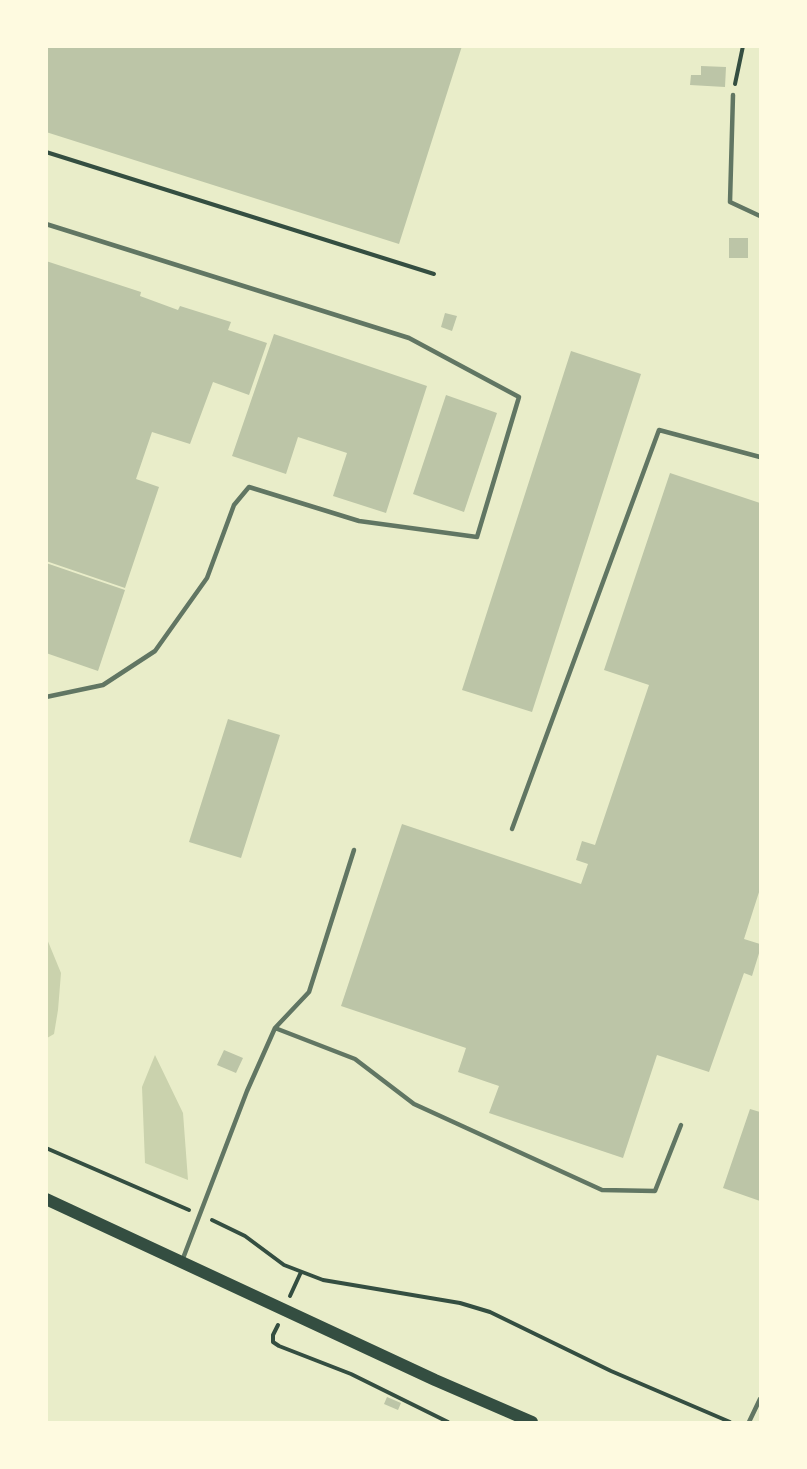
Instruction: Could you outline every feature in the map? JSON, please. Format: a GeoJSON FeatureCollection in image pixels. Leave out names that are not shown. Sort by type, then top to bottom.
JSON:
{"type":"FeatureCollection","features":[{"type":"Feature","properties":{"kind":"main road"},"geometry":{"type":"LineString","coordinates":[[46,1199],[532,1422]]}},
{"type":"Feature","properties":{"kind":"lane"},"geometry":{"type":"LineString","coordinates":[[733,95],[730,202],[760,216]]}},
{"type":"Feature","properties":{"kind":"lane"},"geometry":{"type":"LineString","coordinates":[[46,224],[409,338],[519,397],[477,537],[359,521],[249,488],[234,505],[207,578],[155,651],[104,685],[46,697]]}},
{"type":"Feature","properties":{"kind":"lane"},"geometry":{"type":"LineString","coordinates":[[513,829],[659,430],[760,456]]}},
{"type":"Feature","properties":{"kind":"lane"},"geometry":{"type":"LineString","coordinates":[[182,1261],[247,1091],[275,1028],[309,992],[354,850]]}},
{"type":"Feature","properties":{"kind":"lane"},"geometry":{"type":"LineString","coordinates":[[275,1028],[355,1059],[414,1104],[602,1190],[654,1191],[681,1125]]}},
{"type":"Feature","properties":{"kind":"lane"},"geometry":{"type":"LineString","coordinates":[[749,1422],[760,1399]]}},
{"type":"Feature","properties":{"kind":"path"},"geometry":{"type":"LineString","coordinates":[[733,95],[743,46]]}},
{"type":"Feature","properties":{"kind":"path"},"geometry":{"type":"LineString","coordinates":[[46,152],[434,274]]}},
{"type":"Feature","properties":{"kind":"path"},"geometry":{"type":"LineString","coordinates":[[46,1148],[244,1236],[284,1265],[323,1281],[460,1303],[490,1312],[611,1371],[730,1422]]}},
{"type":"Feature","properties":{"kind":"path"},"geometry":{"type":"LineString","coordinates":[[301,1272],[273,1335],[273,1342],[351,1374],[448,1422]]}},
{"type":"Feature","properties":{"kind":"green space"},"geometry":{"type":"Polygon","coordinates":[[[47,939],[61,973],[54,1034],[47,1038],[47,939]]]}},
{"type":"Feature","properties":{"kind":"green space"},"geometry":{"type":"Polygon","coordinates":[[[155,1055],[183,1113],[188,1180],[145,1163],[142,1087],[155,1055]]]}},
{"type":"Feature","properties":{"kind":"building"},"geometry":{"type":"Polygon","coordinates":[[[46,46],[462,46],[399,244],[46,132],[46,46]]]}},
{"type":"Feature","properties":{"kind":"building"},"geometry":{"type":"Polygon","coordinates":[[[701,66],[726,67],[725,87],[690,85],[691,75],[701,75],[701,66]]]}},
{"type":"Feature","properties":{"kind":"building"},"geometry":{"type":"Polygon","coordinates":[[[729,238],[748,238],[748,258],[729,258],[729,238]]]}},
{"type":"Feature","properties":{"kind":"building"},"geometry":{"type":"Polygon","coordinates":[[[46,261],[141,292],[140,296],[178,310],[180,306],[231,322],[228,330],[267,343],[249,395],[213,382],[190,444],[152,432],[136,479],[159,487],[125,588],[46,561],[46,261]]]}},
{"type":"Feature","properties":{"kind":"building"},"geometry":{"type":"Polygon","coordinates":[[[445,313],[457,316],[452,331],[441,327],[445,313]]]}},
{"type":"Feature","properties":{"kind":"building"},"geometry":{"type":"Polygon","coordinates":[[[274,334],[427,386],[386,513],[333,496],[347,453],[298,437],[286,474],[232,456],[274,334]]]}},
{"type":"Feature","properties":{"kind":"building"},"geometry":{"type":"Polygon","coordinates":[[[571,351],[641,374],[532,712],[462,690],[571,351]]]}},
{"type":"Feature","properties":{"kind":"building"},"geometry":{"type":"Polygon","coordinates":[[[446,395],[497,413],[464,512],[413,494],[446,395]]]}},
{"type":"Feature","properties":{"kind":"building"},"geometry":{"type":"Polygon","coordinates":[[[670,473],[760,503],[760,889],[744,939],[760,944],[760,950],[752,976],[744,973],[709,1072],[657,1055],[623,1158],[489,1113],[499,1086],[458,1072],[466,1048],[341,1006],[402,824],[581,884],[588,864],[576,860],[582,841],[595,845],[649,685],[604,670],[670,473]]]}},
{"type":"Feature","properties":{"kind":"building"},"geometry":{"type":"Polygon","coordinates":[[[46,563],[125,590],[98,671],[46,653],[46,563]]]}},
{"type":"Feature","properties":{"kind":"building"},"geometry":{"type":"Polygon","coordinates":[[[228,719],[280,735],[241,858],[189,842],[228,719]]]}},
{"type":"Feature","properties":{"kind":"building"},"geometry":{"type":"Polygon","coordinates":[[[224,1050],[243,1058],[236,1073],[217,1065],[224,1050]]]}},
{"type":"Feature","properties":{"kind":"building"},"geometry":{"type":"Polygon","coordinates":[[[750,1109],[760,1112],[760,1201],[723,1188],[750,1109]]]}},
{"type":"Feature","properties":{"kind":"building"},"geometry":{"type":"Polygon","coordinates":[[[387,1397],[401,1403],[398,1410],[384,1404],[387,1397]]]}}]}
